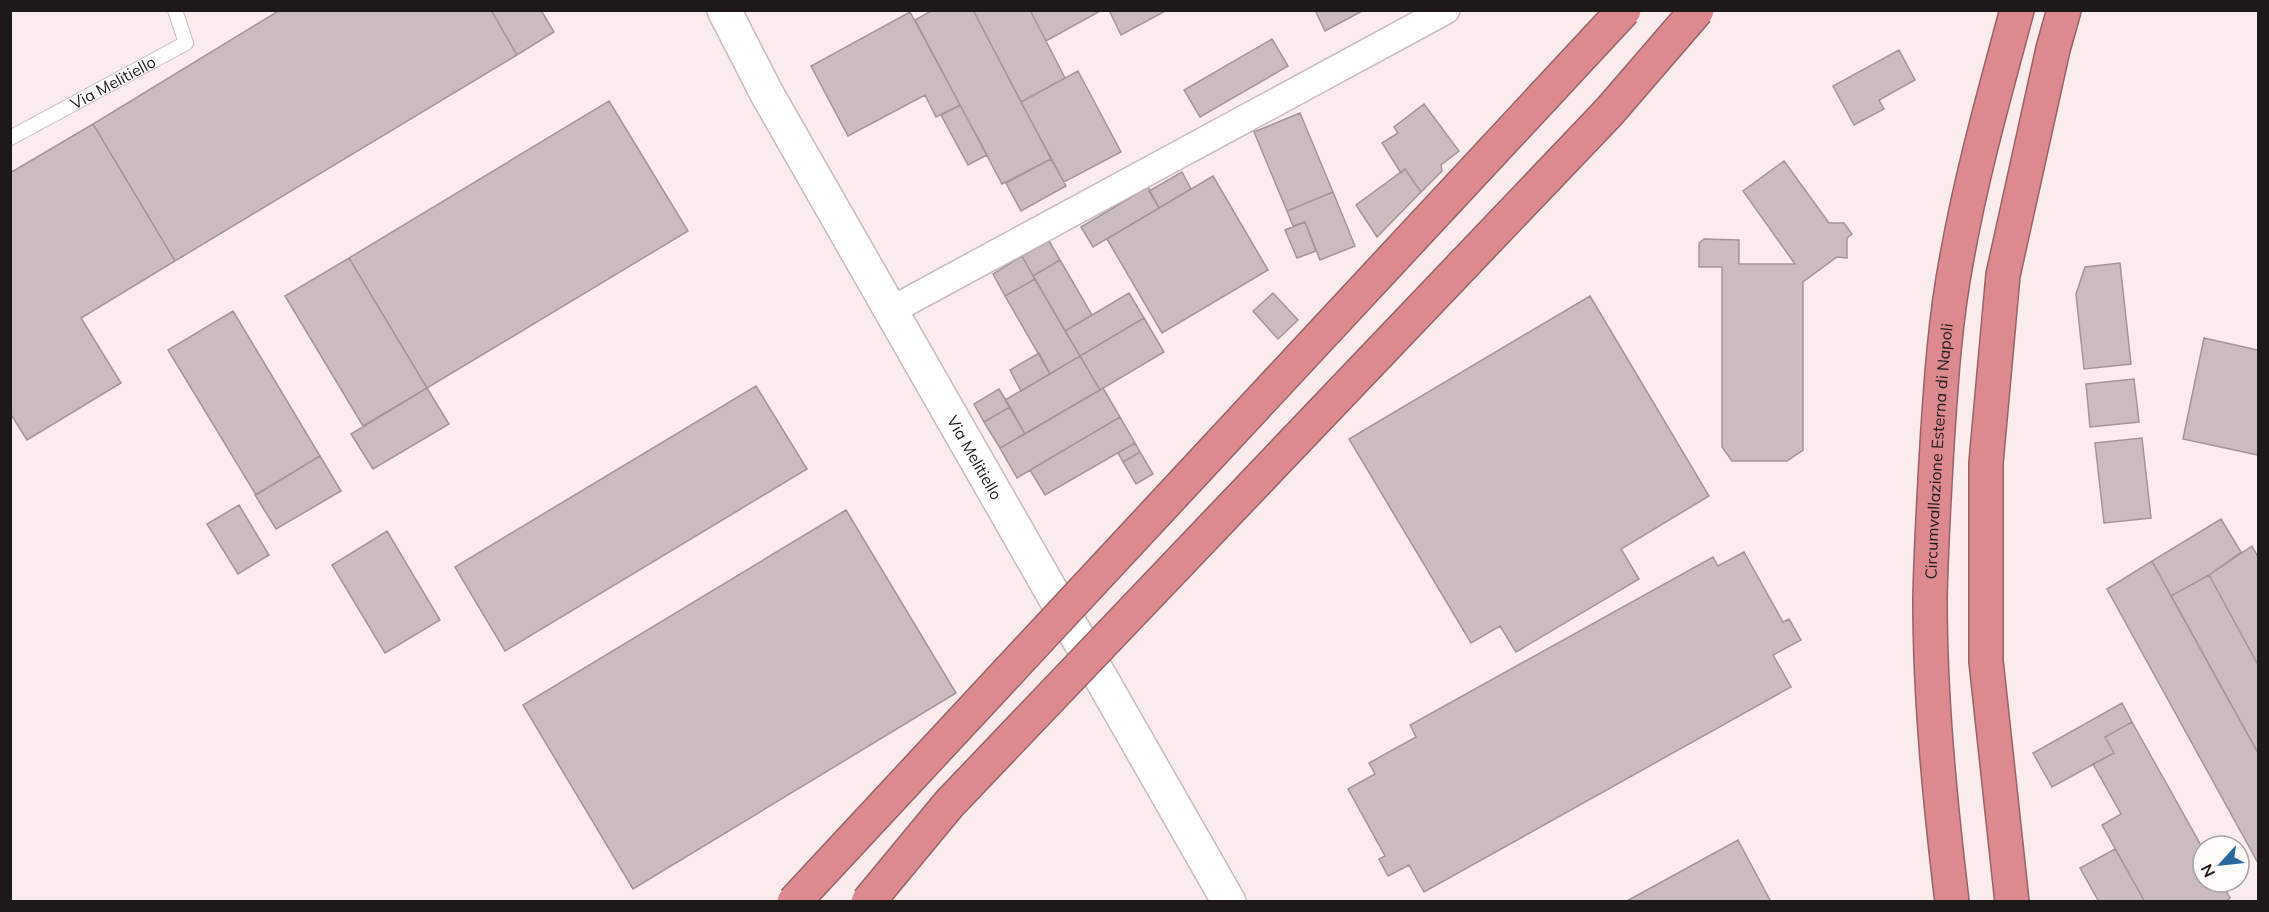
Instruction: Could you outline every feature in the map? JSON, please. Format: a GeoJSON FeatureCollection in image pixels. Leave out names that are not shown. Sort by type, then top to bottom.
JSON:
{"type":"FeatureCollection","features":[{"type":"Feature","properties":{"kind":"highway"},"geometry":{"type":"LineString","coordinates":[[794,902],[1624,10]]}},
{"type":"Feature","properties":{"kind":"highway"},"geometry":{"type":"LineString","coordinates":[[868,902],[949,804],[1609,112],[1697,10]]}},
{"type":"Feature","properties":{"kind":"highway","name":"Circumvallazione Esterna di Napoli"},"geometry":{"type":"LineString","coordinates":[[1952,902],[1942,816],[1934,709],[1930,599],[1942,359],[1956,258],[1976,166],[2017,10]]}},
{"type":"Feature","properties":{"kind":"highway"},"geometry":{"type":"LineString","coordinates":[[2012,902],[1986,661],[1986,464],[2004,275],[2053,49],[2064,10]]}},
{"type":"Feature","properties":{"kind":"street","name":"Via Melitiello"},"geometry":{"type":"LineString","coordinates":[[724,10],[766,94],[1229,902]]}},
{"type":"Feature","properties":{"kind":"street"},"geometry":{"type":"LineString","coordinates":[[890,311],[1446,10]]}},
{"type":"Feature","properties":{"kind":"lane","name":"Via Melitiello"},"geometry":{"type":"LineString","coordinates":[[10,138],[186,43],[175,10]]}},
{"type":"Feature","properties":{"kind":"building"},"geometry":{"type":"Polygon","coordinates":[[[280,10],[491,10],[517,55],[175,261],[93,124],[280,10]]]}},
{"type":"Feature","properties":{"kind":"building"},"geometry":{"type":"Polygon","coordinates":[[[491,10],[541,10],[554,32],[517,55],[491,10]]]}},
{"type":"Feature","properties":{"kind":"building"},"geometry":{"type":"Polygon","coordinates":[[[933,10],[973,10],[1051,159],[1002,184],[915,20],[933,10]]]}},
{"type":"Feature","properties":{"kind":"building"},"geometry":{"type":"Polygon","coordinates":[[[973,10],[1030,10],[1065,78],[1021,102],[973,10]]]}},
{"type":"Feature","properties":{"kind":"building"},"geometry":{"type":"Polygon","coordinates":[[[1030,10],[1102,10],[1046,41],[1030,10]]]}},
{"type":"Feature","properties":{"kind":"building"},"geometry":{"type":"Polygon","coordinates":[[[1109,10],[1167,10],[1121,35],[1109,10]]]}},
{"type":"Feature","properties":{"kind":"building"},"geometry":{"type":"Polygon","coordinates":[[[1315,10],[1364,10],[1325,31],[1315,10]]]}},
{"type":"Feature","properties":{"kind":"building"},"geometry":{"type":"Polygon","coordinates":[[[910,12],[960,105],[936,117],[925,95],[848,136],[811,66],[910,12]]]}},
{"type":"Feature","properties":{"kind":"building"},"geometry":{"type":"Polygon","coordinates":[[[1272,39],[1288,66],[1200,117],[1184,90],[1272,39]]]}},
{"type":"Feature","properties":{"kind":"building"},"geometry":{"type":"Polygon","coordinates":[[[1899,50],[1915,80],[1879,100],[1884,109],[1854,125],[1833,86],[1899,50]]]}},
{"type":"Feature","properties":{"kind":"building"},"geometry":{"type":"Polygon","coordinates":[[[1078,71],[1121,152],[1064,182],[1021,102],[1078,71]]]}},
{"type":"Feature","properties":{"kind":"building"},"geometry":{"type":"Polygon","coordinates":[[[609,101],[688,231],[427,388],[349,258],[609,101]]]}},
{"type":"Feature","properties":{"kind":"building"},"geometry":{"type":"Polygon","coordinates":[[[1424,104],[1459,151],[1441,165],[1442,171],[1421,192],[1405,169],[1401,173],[1382,143],[1398,133],[1394,127],[1424,104]]]}},
{"type":"Feature","properties":{"kind":"building"},"geometry":{"type":"Polygon","coordinates":[[[960,105],[987,155],[968,165],[941,115],[960,105]]]}},
{"type":"Feature","properties":{"kind":"building"},"geometry":{"type":"Polygon","coordinates":[[[1300,113],[1333,192],[1287,211],[1254,132],[1300,113]]]}},
{"type":"Feature","properties":{"kind":"building"},"geometry":{"type":"Polygon","coordinates":[[[93,124],[175,261],[81,318],[121,383],[27,440],[10,413],[10,173],[93,124]]]}},
{"type":"Feature","properties":{"kind":"building"},"geometry":{"type":"Polygon","coordinates":[[[1051,159],[1066,186],[1021,211],[1006,183],[1051,159]]]}},
{"type":"Feature","properties":{"kind":"building"},"geometry":{"type":"Polygon","coordinates":[[[1784,161],[1829,223],[1844,223],[1852,234],[1847,238],[1847,258],[1837,257],[1803,282],[1803,450],[1787,461],[1732,461],[1722,447],[1722,267],[1699,267],[1699,243],[1704,239],[1739,240],[1739,264],[1795,264],[1743,191],[1784,161]]]}},
{"type":"Feature","properties":{"kind":"building"},"geometry":{"type":"Polygon","coordinates":[[[1405,169],[1421,192],[1377,237],[1356,205],[1405,169]]]}},
{"type":"Feature","properties":{"kind":"building"},"geometry":{"type":"Polygon","coordinates":[[[1182,172],[1191,189],[1159,208],[1149,191],[1182,172]]]}},
{"type":"Feature","properties":{"kind":"building"},"geometry":{"type":"Polygon","coordinates":[[[1213,176],[1268,270],[1162,333],[1107,239],[1213,176]]]}},
{"type":"Feature","properties":{"kind":"building"},"geometry":{"type":"Polygon","coordinates":[[[1148,187],[1159,208],[1093,247],[1081,227],[1148,187]]]}},
{"type":"Feature","properties":{"kind":"building"},"geometry":{"type":"Polygon","coordinates":[[[1333,192],[1355,246],[1320,260],[1305,222],[1293,226],[1287,211],[1333,192]]]}},
{"type":"Feature","properties":{"kind":"building"},"geometry":{"type":"Polygon","coordinates":[[[1305,222],[1316,251],[1297,258],[1285,230],[1305,222]]]}},
{"type":"Feature","properties":{"kind":"building"},"geometry":{"type":"Polygon","coordinates":[[[1049,241],[1060,260],[1033,276],[1022,256],[1049,241]]]}},
{"type":"Feature","properties":{"kind":"building"},"geometry":{"type":"Polygon","coordinates":[[[1022,256],[1035,279],[1005,296],[993,274],[1022,256]]]}},
{"type":"Feature","properties":{"kind":"building"},"geometry":{"type":"Polygon","coordinates":[[[349,258],[427,388],[363,426],[285,296],[349,258]]]}},
{"type":"Feature","properties":{"kind":"building"},"geometry":{"type":"Polygon","coordinates":[[[1060,260],[1092,315],[1065,331],[1033,276],[1060,260]]]}},
{"type":"Feature","properties":{"kind":"building"},"geometry":{"type":"Polygon","coordinates":[[[2120,263],[2131,364],[2084,369],[2076,294],[2085,267],[2120,263]]]}},
{"type":"Feature","properties":{"kind":"building"},"geometry":{"type":"Polygon","coordinates":[[[1035,279],[1080,356],[1050,374],[1005,296],[1035,279]]]}},
{"type":"Feature","properties":{"kind":"building"},"geometry":{"type":"Polygon","coordinates":[[[1129,293],[1144,318],[1080,356],[1065,331],[1129,293]]]}},
{"type":"Feature","properties":{"kind":"building"},"geometry":{"type":"Polygon","coordinates":[[[1273,293],[1298,320],[1278,339],[1253,311],[1273,293]]]}},
{"type":"Feature","properties":{"kind":"building"},"geometry":{"type":"Polygon","coordinates":[[[1590,296],[1709,496],[1621,549],[1639,579],[1516,652],[1500,626],[1471,643],[1349,439],[1590,296]]]}},
{"type":"Feature","properties":{"kind":"building"},"geometry":{"type":"Polygon","coordinates":[[[233,311],[320,456],[256,495],[168,350],[233,311]]]}},
{"type":"Feature","properties":{"kind":"building"},"geometry":{"type":"Polygon","coordinates":[[[1144,318],[1164,352],[1100,390],[1080,356],[1144,318]]]}},
{"type":"Feature","properties":{"kind":"building"},"geometry":{"type":"Polygon","coordinates":[[[2204,338],[2258,350],[2258,455],[2183,439],[2204,338]]]}},
{"type":"Feature","properties":{"kind":"building"},"geometry":{"type":"Polygon","coordinates":[[[1039,353],[1050,374],[1021,391],[1010,370],[1039,353]]]}},
{"type":"Feature","properties":{"kind":"building"},"geometry":{"type":"Polygon","coordinates":[[[1080,356],[1100,390],[1025,434],[1005,400],[1080,356]]]}},
{"type":"Feature","properties":{"kind":"building"},"geometry":{"type":"Polygon","coordinates":[[[2134,379],[2139,422],[2090,427],[2086,384],[2134,379]]]}},
{"type":"Feature","properties":{"kind":"building"},"geometry":{"type":"Polygon","coordinates":[[[756,386],[807,469],[505,651],[455,567],[756,386]]]}},
{"type":"Feature","properties":{"kind":"building"},"geometry":{"type":"Polygon","coordinates":[[[427,388],[449,424],[373,469],[351,434],[427,388]]]}},
{"type":"Feature","properties":{"kind":"building"},"geometry":{"type":"Polygon","coordinates":[[[1103,388],[1120,417],[1017,478],[1000,448],[1103,388]]]}},
{"type":"Feature","properties":{"kind":"building"},"geometry":{"type":"Polygon","coordinates":[[[999,389],[1010,407],[984,422],[974,404],[999,389]]]}},
{"type":"Feature","properties":{"kind":"building"},"geometry":{"type":"Polygon","coordinates":[[[1010,407],[1025,434],[1000,448],[984,422],[1010,407]]]}},
{"type":"Feature","properties":{"kind":"building"},"geometry":{"type":"Polygon","coordinates":[[[1120,417],[1135,443],[1045,495],[1030,470],[1120,417]]]}},
{"type":"Feature","properties":{"kind":"building"},"geometry":{"type":"Polygon","coordinates":[[[2142,438],[2151,518],[2104,523],[2095,443],[2142,438]]]}},
{"type":"Feature","properties":{"kind":"building"},"geometry":{"type":"Polygon","coordinates":[[[1135,443],[1140,452],[1123,462],[1118,453],[1135,443]]]}},
{"type":"Feature","properties":{"kind":"building"},"geometry":{"type":"Polygon","coordinates":[[[1140,452],[1153,474],[1136,484],[1123,462],[1140,452]]]}},
{"type":"Feature","properties":{"kind":"building"},"geometry":{"type":"Polygon","coordinates":[[[320,456],[341,491],[276,529],[255,495],[320,456]]]}},
{"type":"Feature","properties":{"kind":"building"},"geometry":{"type":"Polygon","coordinates":[[[239,505],[269,555],[238,574],[207,524],[239,505]]]}},
{"type":"Feature","properties":{"kind":"building"},"geometry":{"type":"Polygon","coordinates":[[[846,510],[956,693],[633,889],[523,705],[846,510]]]}},
{"type":"Feature","properties":{"kind":"building"},"geometry":{"type":"Polygon","coordinates":[[[2221,519],[2241,552],[2209,575],[2171,596],[2152,561],[2221,519]]]}},
{"type":"Feature","properties":{"kind":"building"},"geometry":{"type":"Polygon","coordinates":[[[387,531],[440,620],[385,653],[332,565],[387,531]]]}},
{"type":"Feature","properties":{"kind":"building"},"geometry":{"type":"Polygon","coordinates":[[[2252,546],[2258,557],[2258,665],[2209,575],[2252,546]]]}},
{"type":"Feature","properties":{"kind":"building"},"geometry":{"type":"Polygon","coordinates":[[[1744,552],[1783,622],[1789,619],[1801,640],[1773,655],[1791,687],[1424,892],[1409,865],[1388,876],[1379,859],[1385,856],[1348,789],[1375,774],[1369,763],[1416,737],[1410,725],[1713,557],[1718,566],[1744,552]]]}},
{"type":"Feature","properties":{"kind":"building"},"geometry":{"type":"Polygon","coordinates":[[[2152,561],[2258,753],[2258,863],[2251,850],[2251,834],[2242,834],[2107,589],[2152,561]]]}},
{"type":"Feature","properties":{"kind":"building"},"geometry":{"type":"Polygon","coordinates":[[[2209,575],[2258,665],[2258,753],[2171,596],[2209,575]]]}},
{"type":"Feature","properties":{"kind":"building"},"geometry":{"type":"Polygon","coordinates":[[[2122,703],[2132,722],[2105,737],[2114,753],[2052,787],[2033,753],[2122,703]]]}},
{"type":"Feature","properties":{"kind":"building"},"geometry":{"type":"Polygon","coordinates":[[[2132,722],[2195,834],[2191,834],[2191,894],[2228,894],[2230,898],[2225,902],[2145,902],[2102,825],[2121,814],[2093,764],[2114,753],[2105,737],[2132,722]]]}},
{"type":"Feature","properties":{"kind":"building"},"geometry":{"type":"Polygon","coordinates":[[[1738,840],[1771,902],[1625,902],[1738,840]]]}},
{"type":"Feature","properties":{"kind":"building"},"geometry":{"type":"Polygon","coordinates":[[[2115,849],[2145,902],[2099,902],[2080,868],[2115,849]]]}}]}
